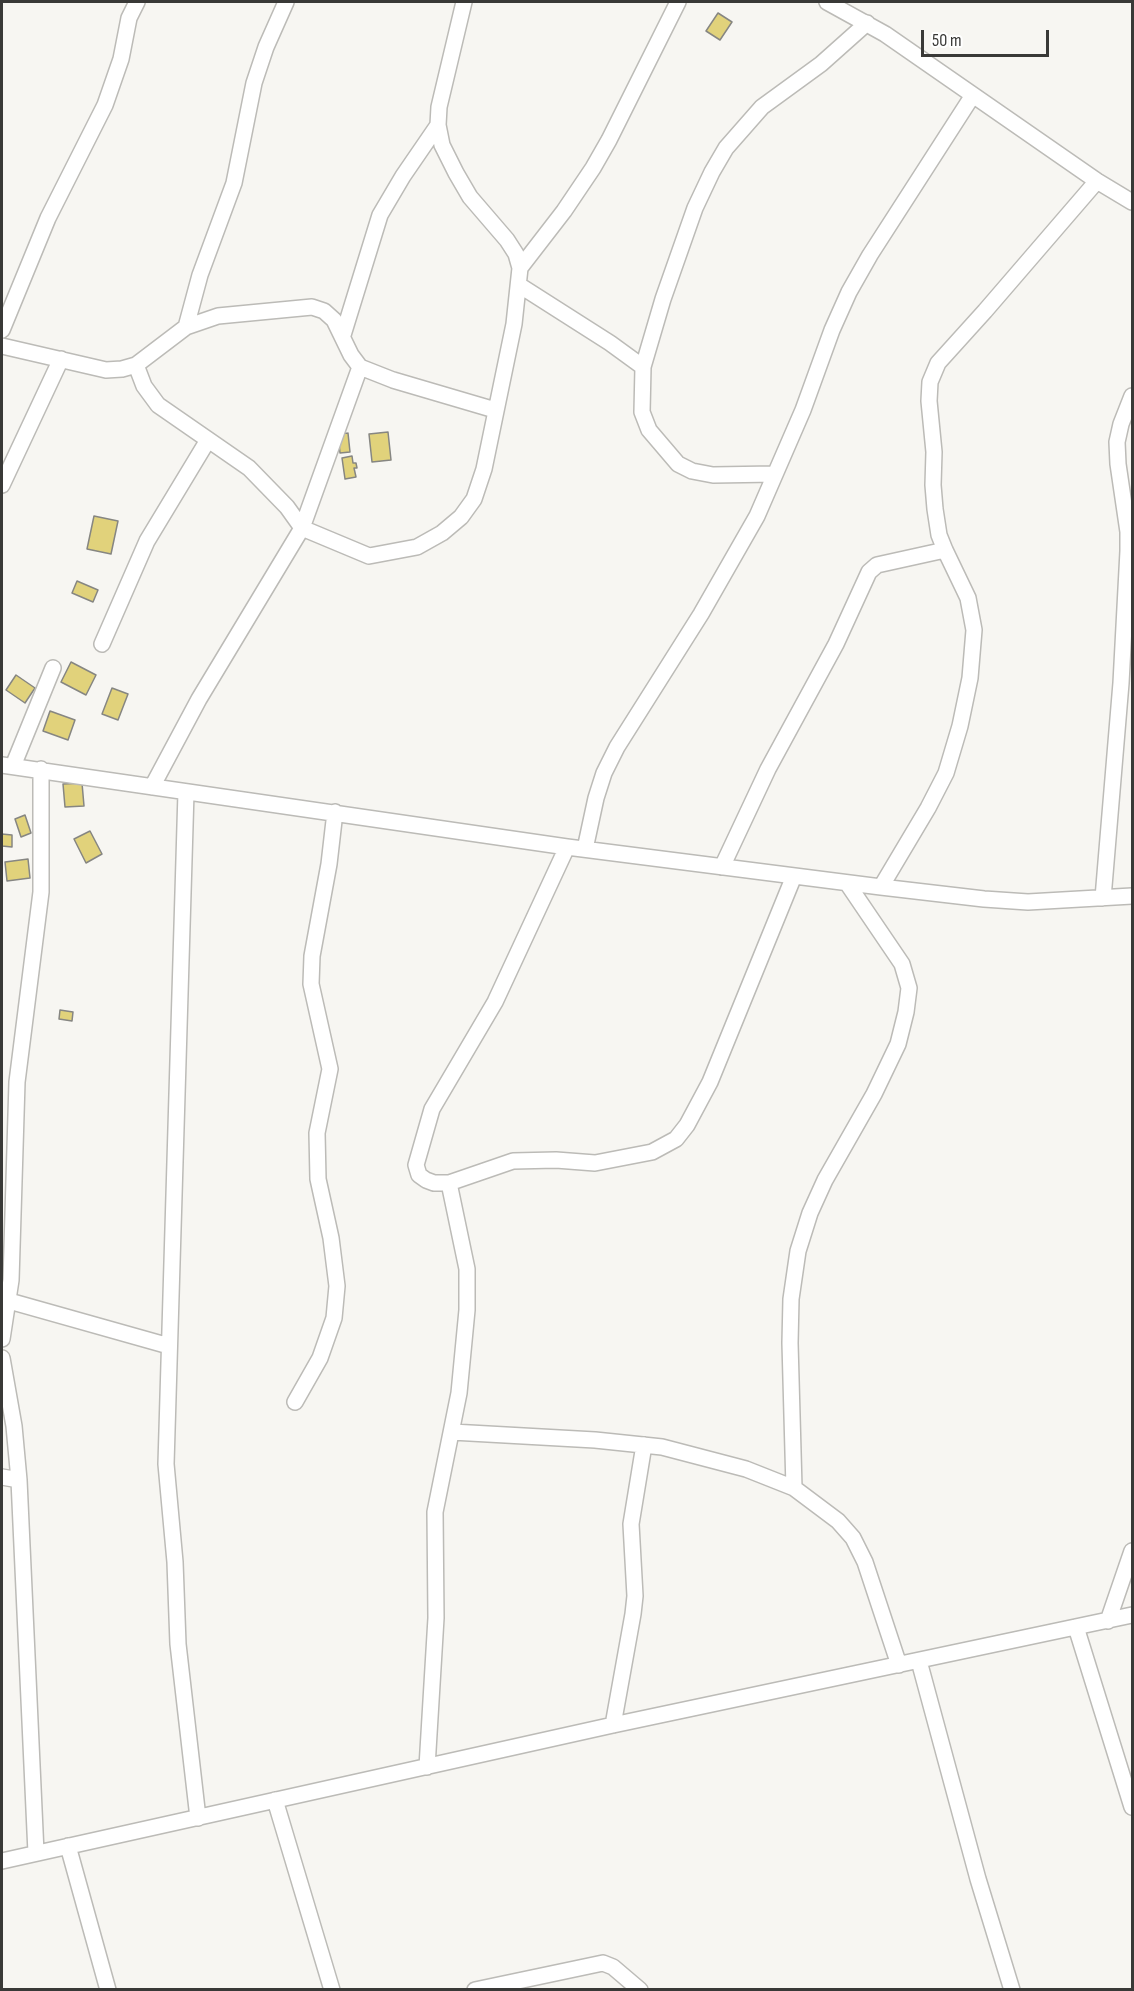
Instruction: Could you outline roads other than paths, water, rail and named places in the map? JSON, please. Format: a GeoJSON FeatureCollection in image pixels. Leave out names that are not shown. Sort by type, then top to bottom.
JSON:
{"type":"FeatureCollection","features":[{"type":"Feature","properties":{"kind":"street"},"geometry":{"type":"LineString","coordinates":[[2,330],[48,218],[105,105],[121,59],[129,18],[137,2]]}},
{"type":"Feature","properties":{"kind":"street"},"geometry":{"type":"LineString","coordinates":[[186,327],[200,275],[234,183],[254,83],[266,47],[286,2]]}},
{"type":"Feature","properties":{"kind":"street"},"geometry":{"type":"LineString","coordinates":[[136,365],[144,386],[158,405],[249,468],[287,507],[302,528],[369,556],[417,547],[442,533],[461,517],[474,499],[484,469],[514,324],[520,268],[512,247],[470,197],[442,146],[438,125],[439,107],[464,2]]}},
{"type":"Feature","properties":{"kind":"street"},"geometry":{"type":"LineString","coordinates":[[520,268],[564,211],[593,168],[678,2]]}},
{"type":"Feature","properties":{"kind":"street"},"geometry":{"type":"LineString","coordinates":[[827,2],[885,34],[1097,181],[1132,202]]}},
{"type":"Feature","properties":{"kind":"street"},"geometry":{"type":"LineString","coordinates":[[776,474],[713,475],[692,471],[678,464],[649,430],[642,412],[643,367],[663,299],[695,208],[726,148],[762,106],[821,64],[867,23]]}},
{"type":"Feature","properties":{"kind":"street"},"geometry":{"type":"LineString","coordinates":[[585,849],[604,773],[617,747],[702,614],[757,516],[849,292],[870,255],[973,95]]}},
{"type":"Feature","properties":{"kind":"street"},"geometry":{"type":"LineString","coordinates":[[343,335],[380,215],[438,125]]}},
{"type":"Feature","properties":{"kind":"street"},"geometry":{"type":"LineString","coordinates":[[881,887],[946,773],[960,726],[970,678],[974,630],[968,598],[939,535],[935,508],[930,382],[938,363],[986,311],[1097,181]]}},
{"type":"Feature","properties":{"kind":"street"},"geometry":{"type":"LineString","coordinates":[[519,285],[610,342],[643,367]]}},
{"type":"Feature","properties":{"kind":"street"},"geometry":{"type":"LineString","coordinates":[[2,346],[106,370],[136,365],[186,327],[218,315],[312,307],[329,315],[360,367],[393,380],[495,410]]}},
{"type":"Feature","properties":{"kind":"street"},"geometry":{"type":"LineString","coordinates":[[2,485],[61,360]]}},
{"type":"Feature","properties":{"kind":"street"},"geometry":{"type":"LineString","coordinates":[[152,787],[199,699],[302,528],[360,367]]}},
{"type":"Feature","properties":{"kind":"street"},"geometry":{"type":"LineString","coordinates":[[1103,898],[1121,683],[1128,551],[1128,532],[1117,442],[1132,396]]}},
{"type":"Feature","properties":{"kind":"street"},"geometry":{"type":"LineString","coordinates":[[102,644],[147,541],[208,440]]}},
{"type":"Feature","properties":{"kind":"street"},"geometry":{"type":"LineString","coordinates":[[722,867],[782,741],[836,644],[869,572],[878,566],[945,550]]}},
{"type":"Feature","properties":{"kind":"street"},"geometry":{"type":"LineString","coordinates":[[53,668],[7,765],[567,847],[984,899],[1028,902],[1132,896]]}},
{"type":"Feature","properties":{"kind":"street"},"geometry":{"type":"LineString","coordinates":[[2,1339],[5,1301],[12,1261],[17,1082],[41,892],[41,770]]}},
{"type":"Feature","properties":{"kind":"street"},"geometry":{"type":"LineString","coordinates":[[186,792],[166,1464],[175,1562],[178,1644],[198,1818]]}},
{"type":"Feature","properties":{"kind":"street"},"geometry":{"type":"LineString","coordinates":[[295,1402],[320,1358],[334,1318],[337,1286],[331,1238],[318,1179],[317,1133],[330,1069],[311,984],[312,956],[329,864],[335,812]]}},
{"type":"Feature","properties":{"kind":"street"},"geometry":{"type":"LineString","coordinates":[[567,847],[495,1002],[432,1109],[416,1165],[419,1174],[426,1180],[434,1183],[449,1183],[513,1161],[556,1160],[595,1163],[652,1152],[676,1139],[687,1125],[710,1082],[794,876]]}},
{"type":"Feature","properties":{"kind":"street"},"geometry":{"type":"LineString","coordinates":[[794,1488],[790,1343],[792,1299],[798,1251],[810,1214],[825,1180],[874,1094],[898,1044],[909,988],[902,964],[848,883]]}},
{"type":"Feature","properties":{"kind":"street"},"geometry":{"type":"LineString","coordinates":[[427,1767],[436,1618],[435,1512],[459,1392],[468,1287],[467,1269],[449,1183]]}},
{"type":"Feature","properties":{"kind":"street"},"geometry":{"type":"LineString","coordinates":[[5,1301],[169,1346]]}},
{"type":"Feature","properties":{"kind":"street"},"geometry":{"type":"LineString","coordinates":[[2,1358],[14,1426],[20,1480],[36,1853]]}},
{"type":"Feature","properties":{"kind":"street"},"geometry":{"type":"LineString","coordinates":[[452,1432],[644,1445],[692,1454],[746,1469],[794,1488],[838,1521],[853,1538],[865,1562],[899,1665]]}},
{"type":"Feature","properties":{"kind":"street"},"geometry":{"type":"LineString","coordinates":[[613,1725],[634,1605],[631,1524],[644,1445]]}},
{"type":"Feature","properties":{"kind":"street"},"geometry":{"type":"LineString","coordinates":[[2,1477],[20,1480]]}},
{"type":"Feature","properties":{"kind":"street"},"geometry":{"type":"LineString","coordinates":[[1108,1621],[1132,1551]]}},
{"type":"Feature","properties":{"kind":"street"},"geometry":{"type":"LineString","coordinates":[[2,1861],[613,1725],[1132,1615]]}},
{"type":"Feature","properties":{"kind":"street"},"geometry":{"type":"LineString","coordinates":[[1076,1628],[1132,1807]]}},
{"type":"Feature","properties":{"kind":"street"},"geometry":{"type":"LineString","coordinates":[[919,1661],[978,1878],[1012,1989]]}},
{"type":"Feature","properties":{"kind":"street"},"geometry":{"type":"LineString","coordinates":[[275,1800],[332,1989]]}},
{"type":"Feature","properties":{"kind":"street"},"geometry":{"type":"LineString","coordinates":[[68,1846],[108,1989]]}},
{"type":"Feature","properties":{"kind":"street"},"geometry":{"type":"LineString","coordinates":[[475,1989],[603,1963],[613,1967],[640,1989]]}}]}
